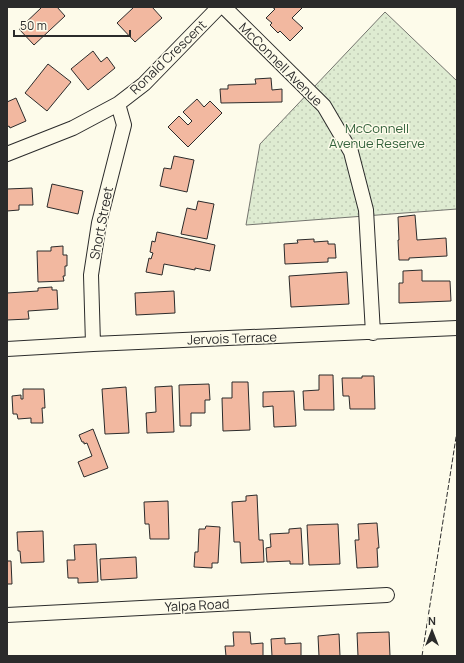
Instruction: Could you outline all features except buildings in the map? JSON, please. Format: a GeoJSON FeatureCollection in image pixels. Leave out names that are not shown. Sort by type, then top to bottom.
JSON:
{"type":"FeatureCollection","features":[{"type":"Feature","properties":{"kind":"street","name":"Ronald Crescent"},"geometry":{"type":"LineString","coordinates":[[7,154],[73,128],[118,104],[144,84],[219,7]]}},
{"type":"Feature","properties":{"kind":"street","name":"McConnell Avenue"},"geometry":{"type":"LineString","coordinates":[[224,7],[324,106],[351,152],[366,210],[373,333]]}},
{"type":"Feature","properties":{"kind":"street","name":"Short Street"},"geometry":{"type":"LineString","coordinates":[[93,344],[92,275],[98,224],[124,125],[118,104]]}},
{"type":"Feature","properties":{"kind":"street","name":"Jervois Terrace"},"geometry":{"type":"LineString","coordinates":[[7,349],[457,328]]}},
{"type":"Feature","properties":{"kind":"street","name":"Yalpa Road"},"geometry":{"type":"LineString","coordinates":[[7,615],[387,595]]}},
{"type":"Feature","properties":{"kind":"green space","name":"McConnell Avenue Reserve"},"geometry":{"type":"Polygon","coordinates":[[[385,12],[457,81],[457,209],[246,225],[260,144],[385,12]]]}},
{"type":"Feature","properties":{"kind":"fence"},"geometry":{"type":"LineString","coordinates":[[422,656],[457,431]]}}]}
